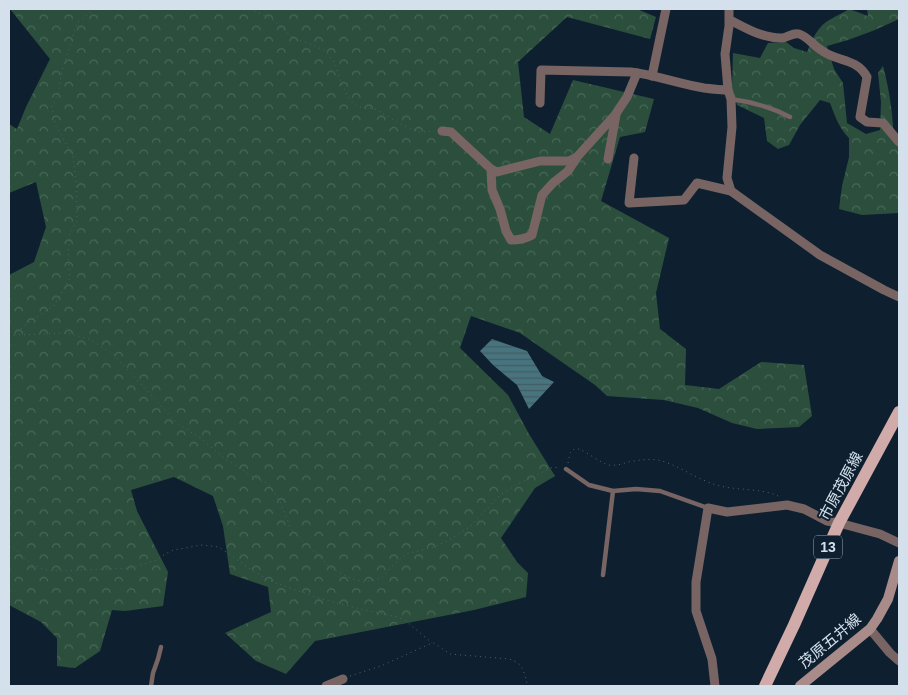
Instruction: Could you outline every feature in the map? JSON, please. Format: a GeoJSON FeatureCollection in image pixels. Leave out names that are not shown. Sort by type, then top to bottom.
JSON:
{"type":"FeatureCollection","features":[{"type":"Feature","properties":{"kind":"main road","name":"市原茂原線"},"geometry":{"type":"LineString","coordinates":[[765,686],[839,523],[899,412]]}},
{"type":"Feature","properties":{"kind":"main road","name":"茂原五井線"},"geometry":{"type":"LineString","coordinates":[[800,686],[870,629],[878,619],[888,599],[899,561]]}},
{"type":"Feature","properties":{"kind":"street"},"geometry":{"type":"LineString","coordinates":[[652,76],[666,9]]}},
{"type":"Feature","properties":{"kind":"street"},"geometry":{"type":"LineString","coordinates":[[729,9],[730,20],[725,54],[728,90],[731,99],[732,127],[727,178],[731,191]]}},
{"type":"Feature","properties":{"kind":"street"},"geometry":{"type":"LineString","coordinates":[[730,20],[754,32],[772,38],[785,38],[794,34],[801,34],[823,52],[857,65],[867,77],[860,117],[867,122],[882,123],[899,142]]}},
{"type":"Feature","properties":{"kind":"street"},"geometry":{"type":"LineString","coordinates":[[540,103],[541,70],[637,72],[683,84],[728,90]]}},
{"type":"Feature","properties":{"kind":"street"},"geometry":{"type":"LineString","coordinates":[[491,169],[492,190],[511,240],[518,240],[532,235],[542,196],[553,183],[568,171],[617,112],[627,97],[637,72]]}},
{"type":"Feature","properties":{"kind":"street"},"geometry":{"type":"LineString","coordinates":[[608,159],[617,112]]}},
{"type":"Feature","properties":{"kind":"street"},"geometry":{"type":"LineString","coordinates":[[442,131],[451,132],[491,169],[497,172],[540,161],[569,161],[578,157]]}},
{"type":"Feature","properties":{"kind":"street"},"geometry":{"type":"LineString","coordinates":[[634,158],[629,203],[684,200],[697,183],[731,191],[820,255],[899,297]]}},
{"type":"Feature","properties":{"kind":"street"},"geometry":{"type":"LineString","coordinates":[[715,686],[712,659],[696,610],[696,582],[708,508],[726,512],[787,505],[804,509],[827,522],[839,523],[880,534],[899,543]]}},
{"type":"Feature","properties":{"kind":"street"},"geometry":{"type":"LineString","coordinates":[[870,629],[890,653],[899,660]]}},
{"type":"Feature","properties":{"kind":"street"},"geometry":{"type":"LineString","coordinates":[[326,686],[342,678]]}},
{"type":"Feature","properties":{"kind":"lane"},"geometry":{"type":"LineString","coordinates":[[731,99],[762,104],[790,117]]}},
{"type":"Feature","properties":{"kind":"lane"},"geometry":{"type":"LineString","coordinates":[[566,469],[589,485],[614,491],[636,489],[660,491],[708,508]]}},
{"type":"Feature","properties":{"kind":"lane"},"geometry":{"type":"LineString","coordinates":[[603,575],[614,491]]}},
{"type":"Feature","properties":{"kind":"lane"},"geometry":{"type":"LineString","coordinates":[[151,686],[161,647]]}},
{"type":"Feature","properties":{"kind":"path"},"geometry":{"type":"LineString","coordinates":[[9,337],[54,306],[70,278],[68,257],[70,234],[77,220],[76,182],[73,156],[54,124],[52,106],[58,94],[63,67],[77,24],[95,9]]}},
{"type":"Feature","properties":{"kind":"path"},"geometry":{"type":"LineString","coordinates":[[250,9],[272,19],[292,36],[324,50],[335,63],[341,83],[350,100],[358,107],[375,109],[404,126],[419,132],[442,131]]}},
{"type":"Feature","properties":{"kind":"path"},"geometry":{"type":"LineString","coordinates":[[14,334],[68,333],[89,339],[113,354],[177,422],[223,457],[250,475],[268,484],[280,501],[291,529],[331,568],[363,582],[382,578],[406,554],[434,547],[451,539],[471,526],[500,495],[516,484],[553,467],[566,469],[570,453],[574,449],[586,452],[607,465],[642,459],[656,460],[672,465],[706,482],[724,487],[774,494],[783,499],[787,505]]}},
{"type":"Feature","properties":{"kind":"path"},"geometry":{"type":"LineString","coordinates":[[9,546],[13,547],[32,566],[59,571],[131,568],[156,560],[174,550],[202,545],[219,547],[270,581],[319,598],[397,617],[406,621],[432,643],[450,654],[517,661],[522,666],[528,686]]}},
{"type":"Feature","properties":{"kind":"path"},"geometry":{"type":"LineString","coordinates":[[342,678],[381,666],[432,643]]}},
{"type":"Feature","properties":{"kind":"green space"},"geometry":{"type":"Polygon","coordinates":[[[10,9],[637,9],[656,17],[650,39],[567,17],[518,62],[524,117],[550,134],[573,80],[654,99],[645,132],[620,137],[601,201],[669,238],[656,293],[660,329],[686,349],[685,385],[719,389],[761,362],[804,365],[812,416],[799,427],[757,429],[732,423],[698,408],[664,400],[607,396],[595,385],[520,333],[471,316],[460,348],[508,395],[555,476],[535,488],[501,538],[517,562],[528,573],[526,597],[474,610],[315,641],[286,674],[256,661],[225,633],[271,612],[268,587],[230,574],[223,526],[213,496],[174,477],[131,490],[137,511],[168,572],[163,606],[125,611],[112,610],[100,651],[75,668],[57,666],[57,638],[41,622],[9,605],[9,275],[34,262],[46,227],[36,182],[9,193],[9,124],[17,129],[50,59],[10,9]]]}},
{"type":"Feature","properties":{"kind":"green space"},"geometry":{"type":"Polygon","coordinates":[[[849,9],[868,16],[867,9],[899,9],[899,19],[875,30],[827,46],[834,69],[843,83],[847,123],[866,134],[880,130],[881,102],[878,73],[883,66],[891,104],[894,143],[899,147],[899,213],[862,215],[839,209],[849,157],[849,138],[840,126],[830,103],[820,100],[800,125],[789,145],[778,149],[767,141],[764,118],[737,105],[732,89],[733,53],[760,58],[768,43],[786,42],[794,48],[807,52],[822,25],[849,9]]]}},
{"type":"Feature","properties":{"kind":"shaded area"},"geometry":{"type":"Polygon","coordinates":[[[492,339],[527,351],[542,376],[554,382],[529,409],[517,385],[493,365],[480,351],[492,339]]]}}]}
